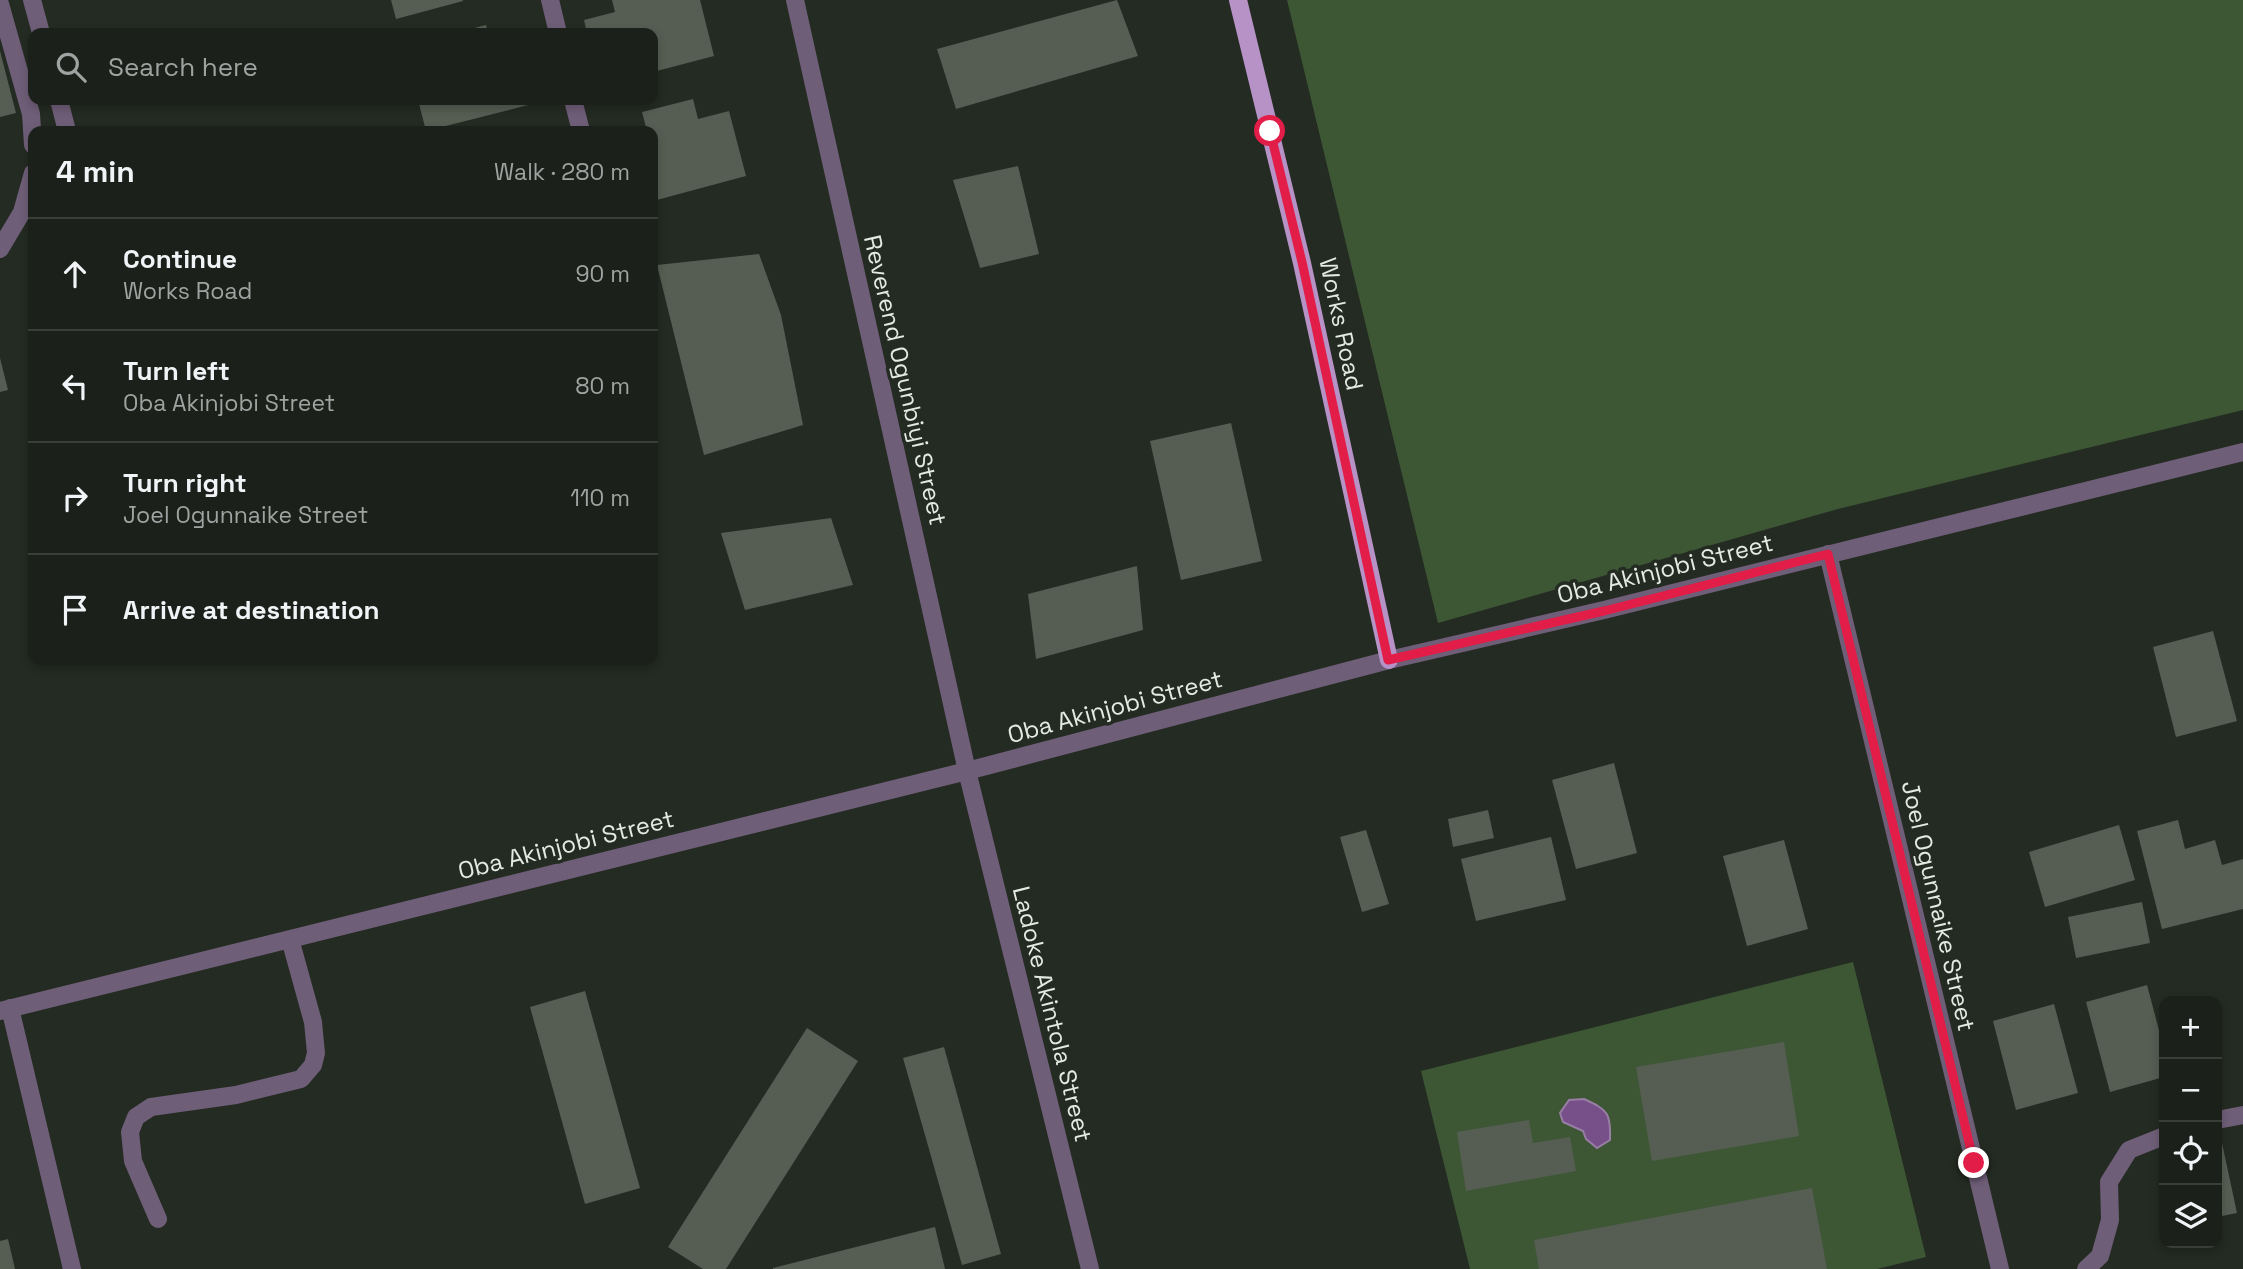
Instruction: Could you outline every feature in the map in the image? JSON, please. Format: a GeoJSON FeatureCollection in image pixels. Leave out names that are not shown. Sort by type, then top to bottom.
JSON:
{"type":"FeatureCollection","features":[{"type":"Feature","properties":{"kind":"main road","name":"Works Road"},"geometry":{"type":"LineString","coordinates":[[1238,0],[1302,262],[1388,660]]}},
{"type":"Feature","properties":{"kind":"street"},"geometry":{"type":"LineString","coordinates":[[32,0],[40,28]]}},
{"type":"Feature","properties":{"kind":"street"},"geometry":{"type":"LineString","coordinates":[[550,0],[557,28]]}},
{"type":"Feature","properties":{"kind":"street","name":"Reverend Ogunbiyi Street"},"geometry":{"type":"LineString","coordinates":[[795,0],[967,771]]}},
{"type":"Feature","properties":{"kind":"street"},"geometry":{"type":"LineString","coordinates":[[0,4],[28,103]]}},
{"type":"Feature","properties":{"kind":"street"},"geometry":{"type":"LineString","coordinates":[[28,105],[32,126]]}},
{"type":"Feature","properties":{"kind":"street"},"geometry":{"type":"LineString","coordinates":[[60,105],[66,126]]}},
{"type":"Feature","properties":{"kind":"street"},"geometry":{"type":"LineString","coordinates":[[574,105],[580,126]]}},
{"type":"Feature","properties":{"kind":"street"},"geometry":{"type":"LineString","coordinates":[[0,249],[22,212],[28,191]]}},
{"type":"Feature","properties":{"kind":"street","name":"Oba Akinjobi Street"},"geometry":{"type":"LineString","coordinates":[[5,1010],[967,771],[1388,660],[2242,458]]}},
{"type":"Feature","properties":{"kind":"street","name":"Joel Ogunnaike Street"},"geometry":{"type":"LineString","coordinates":[[1828,554],[2000,1269]]}},
{"type":"Feature","properties":{"kind":"street","name":"Ladoke Akintola Street"},"geometry":{"type":"LineString","coordinates":[[967,771],[1090,1269]]}},
{"type":"Feature","properties":{"kind":"street"},"geometry":{"type":"LineString","coordinates":[[158,1219],[133,1161],[130,1132],[136,1117],[151,1107],[236,1095],[302,1079],[313,1065],[316,1053],[313,1022],[290,939]]}},
{"type":"Feature","properties":{"kind":"street"},"geometry":{"type":"LineString","coordinates":[[5,1010],[72,1269]]}},
{"type":"Feature","properties":{"kind":"street"},"geometry":{"type":"LineString","coordinates":[[2222,1119],[2243,1115]]}},
{"type":"Feature","properties":{"kind":"street"},"geometry":{"type":"LineString","coordinates":[[2086,1269],[2100,1256],[2110,1220],[2109,1182],[2129,1150],[2159,1138]]}},
{"type":"Feature","properties":{"kind":"green space"},"geometry":{"type":"Polygon","coordinates":[[[1287,0],[2243,0],[2243,410],[1838,509],[1438,623],[1287,0]]]}},
{"type":"Feature","properties":{"kind":"green space"},"geometry":{"type":"Polygon","coordinates":[[[1853,962],[1926,1257],[1877,1269],[1470,1269],[1421,1071],[1853,962]]]}},
{"type":"Feature","properties":{"kind":"shaded area"},"geometry":{"type":"Polygon","coordinates":[[[1584,1099],[1598,1106],[1609,1118],[1610,1140],[1597,1148],[1586,1139],[1583,1131],[1563,1122],[1560,1113],[1569,1100],[1584,1099]]]}},
{"type":"Feature","properties":{"kind":"building"},"geometry":{"type":"Polygon","coordinates":[[[391,0],[463,0],[463,1],[396,19],[391,0]]]}},
{"type":"Feature","properties":{"kind":"building"},"geometry":{"type":"Polygon","coordinates":[[[612,0],[700,0],[714,56],[658,71],[658,28],[586,28],[584,20],[615,12],[612,0]]]}},
{"type":"Feature","properties":{"kind":"building"},"geometry":{"type":"Polygon","coordinates":[[[1117,0],[1138,56],[956,109],[937,49],[1117,0]]]}},
{"type":"Feature","properties":{"kind":"building"},"geometry":{"type":"Polygon","coordinates":[[[0,51],[16,113],[0,117],[0,51]]]}},
{"type":"Feature","properties":{"kind":"building"},"geometry":{"type":"Polygon","coordinates":[[[693,99],[698,119],[729,111],[746,176],[658,200],[658,126],[646,126],[642,112],[693,99]]]}},
{"type":"Feature","properties":{"kind":"building"},"geometry":{"type":"Polygon","coordinates":[[[419,105],[528,105],[446,126],[425,126],[419,105]]]}},
{"type":"Feature","properties":{"kind":"building"},"geometry":{"type":"Polygon","coordinates":[[[1018,166],[1039,254],[980,268],[953,180],[1018,166]]]}},
{"type":"Feature","properties":{"kind":"building"},"geometry":{"type":"Polygon","coordinates":[[[759,254],[781,315],[803,425],[704,455],[658,265],[759,254]]]}},
{"type":"Feature","properties":{"kind":"building"},"geometry":{"type":"Polygon","coordinates":[[[0,358],[8,390],[0,392],[0,358]]]}},
{"type":"Feature","properties":{"kind":"building"},"geometry":{"type":"Polygon","coordinates":[[[1231,423],[1262,561],[1181,580],[1150,441],[1231,423]]]}},
{"type":"Feature","properties":{"kind":"building"},"geometry":{"type":"Polygon","coordinates":[[[831,518],[853,585],[745,610],[721,533],[831,518]]]}},
{"type":"Feature","properties":{"kind":"building"},"geometry":{"type":"Polygon","coordinates":[[[1137,566],[1143,630],[1036,659],[1028,594],[1137,566]]]}},
{"type":"Feature","properties":{"kind":"building"},"geometry":{"type":"Polygon","coordinates":[[[2213,631],[2237,721],[2176,737],[2153,647],[2213,631]]]}},
{"type":"Feature","properties":{"kind":"building"},"geometry":{"type":"Polygon","coordinates":[[[1614,763],[1637,853],[1576,869],[1552,780],[1614,763]]]}},
{"type":"Feature","properties":{"kind":"building"},"geometry":{"type":"Polygon","coordinates":[[[1488,810],[1494,838],[1453,847],[1448,819],[1488,810]]]}},
{"type":"Feature","properties":{"kind":"building"},"geometry":{"type":"Polygon","coordinates":[[[2178,820],[2185,849],[2215,840],[2222,865],[2243,859],[2243,909],[2162,929],[2137,831],[2178,820]]]}},
{"type":"Feature","properties":{"kind":"building"},"geometry":{"type":"Polygon","coordinates":[[[2119,825],[2135,880],[2045,907],[2029,852],[2119,825]]]}},
{"type":"Feature","properties":{"kind":"building"},"geometry":{"type":"Polygon","coordinates":[[[1366,830],[1389,904],[1362,912],[1340,837],[1366,830]]]}},
{"type":"Feature","properties":{"kind":"building"},"geometry":{"type":"Polygon","coordinates":[[[1551,837],[1566,900],[1476,921],[1461,859],[1551,837]]]}},
{"type":"Feature","properties":{"kind":"building"},"geometry":{"type":"Polygon","coordinates":[[[1784,840],[1808,929],[1747,946],[1723,856],[1784,840]]]}},
{"type":"Feature","properties":{"kind":"building"},"geometry":{"type":"Polygon","coordinates":[[[2142,902],[2150,943],[2076,958],[2068,917],[2142,902]]]}},
{"type":"Feature","properties":{"kind":"building"},"geometry":{"type":"Polygon","coordinates":[[[2147,985],[2159,1030],[2159,1078],[2110,1092],[2086,1002],[2147,985]]]}},
{"type":"Feature","properties":{"kind":"building"},"geometry":{"type":"Polygon","coordinates":[[[585,991],[640,1188],[585,1204],[530,1007],[585,991]]]}},
{"type":"Feature","properties":{"kind":"building"},"geometry":{"type":"Polygon","coordinates":[[[2054,1004],[2078,1093],[2016,1110],[1993,1021],[2054,1004]]]}},
{"type":"Feature","properties":{"kind":"building"},"geometry":{"type":"Polygon","coordinates":[[[807,1028],[858,1061],[726,1269],[703,1269],[668,1247],[807,1028]]]}},
{"type":"Feature","properties":{"kind":"building"},"geometry":{"type":"Polygon","coordinates":[[[1784,1042],[1799,1136],[1652,1161],[1636,1067],[1784,1042]]]}},
{"type":"Feature","properties":{"kind":"building"},"geometry":{"type":"Polygon","coordinates":[[[944,1047],[1001,1254],[962,1265],[903,1058],[944,1047]]]}},
{"type":"Feature","properties":{"kind":"building"},"geometry":{"type":"Polygon","coordinates":[[[1529,1120],[1533,1143],[1570,1137],[1576,1171],[1466,1191],[1457,1132],[1529,1120]]]}},
{"type":"Feature","properties":{"kind":"building"},"geometry":{"type":"Polygon","coordinates":[[[2222,1143],[2237,1213],[2222,1216],[2222,1143]]]}},
{"type":"Feature","properties":{"kind":"building"},"geometry":{"type":"Polygon","coordinates":[[[1812,1188],[1827,1269],[1539,1269],[1534,1240],[1812,1188]]]}},
{"type":"Feature","properties":{"kind":"building"},"geometry":{"type":"Polygon","coordinates":[[[935,1227],[945,1269],[773,1269],[773,1268],[935,1227]]]}},
{"type":"Feature","properties":{"kind":"building"},"geometry":{"type":"Polygon","coordinates":[[[8,1239],[15,1269],[0,1269],[0,1241],[8,1239]]]}},
{"type":"Feature","properties":{"kind":"route"},"geometry":{"type":"LineString","coordinates":[[1270,131],[1302,262],[1388,660],[1604,611],[1828,554],[1974,1163]]}}]}
